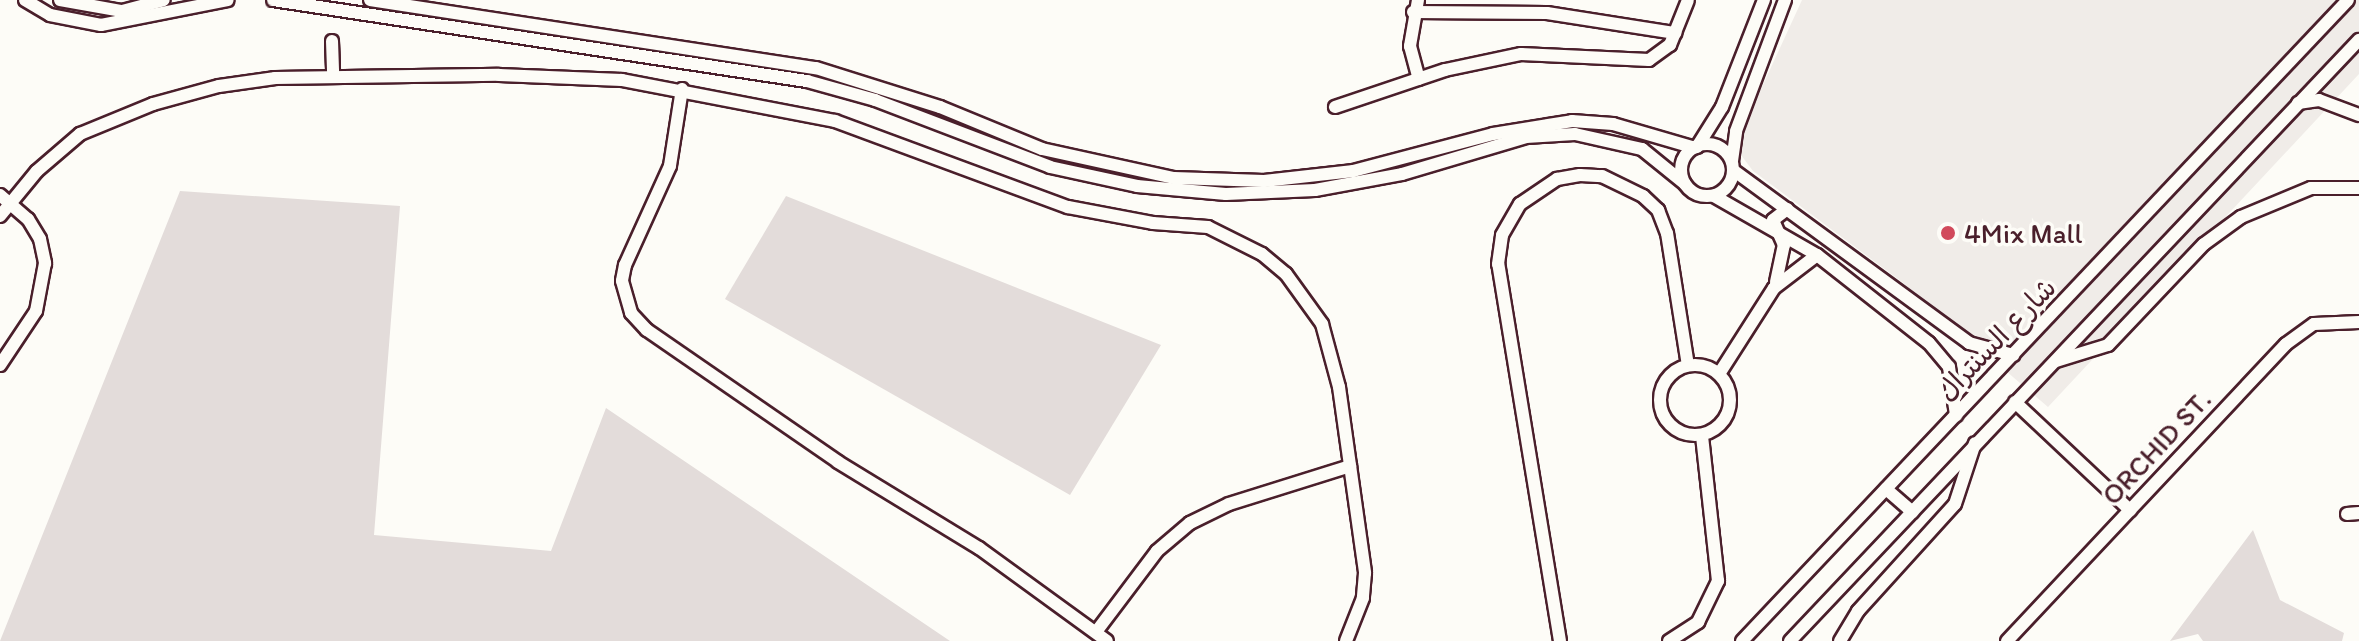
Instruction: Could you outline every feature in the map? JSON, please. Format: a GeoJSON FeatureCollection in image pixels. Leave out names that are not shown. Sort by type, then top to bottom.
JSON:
{"type":"FeatureCollection","features":[{"type":"Feature","properties":{"kind":"street"},"geometry":{"type":"LineString","coordinates":[[25,0],[50,15],[101,25],[228,0]]}},
{"type":"Feature","properties":{"kind":"street"},"geometry":{"type":"LineString","coordinates":[[60,0],[122,11],[164,0]]}},
{"type":"Feature","properties":{"kind":"street"},"geometry":{"type":"LineString","coordinates":[[273,0],[816,68],[940,107],[1042,149],[1174,178],[1264,181],[1338,174],[1493,134],[1572,121],[1613,124],[1696,147],[1714,145],[1733,166],[1787,209],[1944,324],[1983,350],[2013,355]]}},
{"type":"Feature","properties":{"kind":"street"},"geometry":{"type":"LineString","coordinates":[[370,0],[637,46],[807,81],[902,110],[1050,167],[1137,186],[1226,194],[1315,190],[1402,174],[1526,137],[1575,134],[1642,149],[1692,192],[1714,196],[1817,255],[1929,343],[1955,383],[1956,415]]}},
{"type":"Feature","properties":{"kind":"street"},"geometry":{"type":"LineString","coordinates":[[1335,107],[1419,79],[1521,54],[1649,60],[1670,45],[1688,0]]}},
{"type":"Feature","properties":{"kind":"street"},"geometry":{"type":"LineString","coordinates":[[1685,184],[1681,168],[1722,107],[1764,0]]}},
{"type":"Feature","properties":{"kind":"street"},"geometry":{"type":"LineString","coordinates":[[1714,196],[1724,191],[1733,166],[1736,131],[1785,0]]}},
{"type":"Feature","properties":{"kind":"street","name":"شارع السنترال"},"geometry":{"type":"LineString","coordinates":[[1742,641],[2348,0]]}},
{"type":"Feature","properties":{"kind":"street"},"geometry":{"type":"LineString","coordinates":[[1419,79],[1410,46],[1416,6],[1547,13],[1675,33]]}},
{"type":"Feature","properties":{"kind":"street"},"geometry":{"type":"LineString","coordinates":[[1757,17],[1775,24]]}},
{"type":"Feature","properties":{"kind":"street","name":"شارع السنترال"},"geometry":{"type":"LineString","coordinates":[[1790,641],[2359,40]]}},
{"type":"Feature","properties":{"kind":"street"},"geometry":{"type":"LineString","coordinates":[[332,41],[333,77]]}},
{"type":"Feature","properties":{"kind":"street"},"geometry":{"type":"LineString","coordinates":[[0,216],[6,198],[80,134],[153,104],[219,86],[333,77],[560,75],[682,89],[835,121],[1068,207],[1153,223],[1208,227],[1236,238],[1286,274],[1322,324],[1339,387],[1365,573],[1363,598],[1346,641]]}},
{"type":"Feature","properties":{"kind":"street"},"geometry":{"type":"LineString","coordinates":[[682,89],[670,166],[625,265],[622,281],[631,313],[647,330],[838,462],[979,548],[1101,637],[1157,551],[1190,523],[1229,504],[1350,466]]}},
{"type":"Feature","properties":{"kind":"street"},"geometry":{"type":"LineString","coordinates":[[2298,103],[2319,100],[2359,115]]}},
{"type":"Feature","properties":{"kind":"street"},"geometry":{"type":"LineString","coordinates":[[1560,641],[1498,264],[1502,235],[1520,204],[1557,179],[1580,175],[1624,184],[1658,210],[1667,233],[1688,365]]}},
{"type":"Feature","properties":{"kind":"street"},"geometry":{"type":"LineString","coordinates":[[2056,361],[2108,345],[2204,244],[2272,200],[2311,188],[2359,188]]}},
{"type":"Feature","properties":{"kind":"street"},"geometry":{"type":"LineString","coordinates":[[0,364],[36,311],[43,288],[40,239],[6,198]]}},
{"type":"Feature","properties":{"kind":"street"},"geometry":{"type":"LineString","coordinates":[[1719,374],[1774,288],[1784,256],[1775,214],[1787,209]]}},
{"type":"Feature","properties":{"kind":"street"},"geometry":{"type":"LineString","coordinates":[[1774,288],[1817,255]]}},
{"type":"Feature","properties":{"kind":"street"},"geometry":{"type":"LineString","coordinates":[[2151,261],[2171,279]]}},
{"type":"Feature","properties":{"kind":"street","name":"ORCHID ST."},"geometry":{"type":"LineString","coordinates":[[2007,641],[2286,344],[2314,324],[2359,322]]}},
{"type":"Feature","properties":{"kind":"street"},"geometry":{"type":"LineString","coordinates":[[1929,343],[1941,337],[1944,324]]}},
{"type":"Feature","properties":{"kind":"street"},"geometry":{"type":"LineString","coordinates":[[1688,365],[1719,374],[1729,391],[1729,411],[1714,430],[1702,435],[1671,426],[1660,406],[1669,376],[1688,365]]}},
{"type":"Feature","properties":{"kind":"street"},"geometry":{"type":"LineString","coordinates":[[2015,402],[2130,510]]}},
{"type":"Feature","properties":{"kind":"street"},"geometry":{"type":"LineString","coordinates":[[1669,641],[1698,622],[1718,581],[1702,435]]}},
{"type":"Feature","properties":{"kind":"street"},"geometry":{"type":"LineString","coordinates":[[1840,641],[1858,611],[1955,504],[1975,443]]}},
{"type":"Feature","properties":{"kind":"street"},"geometry":{"type":"LineString","coordinates":[[1886,489],[1912,512]]}},
{"type":"Feature","properties":{"kind":"shaded area"},"geometry":{"type":"Polygon","coordinates":[[[1802,0],[2359,0],[2359,74],[2048,407],[1902,282],[1753,171],[1741,155],[1739,137],[1802,0]]]}},
{"type":"Feature","properties":{"kind":"shaded area"},"geometry":{"type":"Polygon","coordinates":[[[180,191],[400,206],[374,535],[551,551],[606,408],[950,641],[0,641],[180,191]]]}},
{"type":"Feature","properties":{"kind":"shaded area"},"geometry":{"type":"Polygon","coordinates":[[[786,196],[1161,345],[1070,495],[725,299],[786,196]]]}},
{"type":"Feature","properties":{"kind":"shaded area"},"geometry":{"type":"Polygon","coordinates":[[[2253,530],[2280,600],[2344,633],[2342,641],[2203,641],[2198,634],[2170,641],[2253,530]]]}},
{"type":"Feature","properties":{"kind":"place","name":"4Mix Mall"},"geometry":{"type":"Point","coordinates":[1948,233]}}]}
